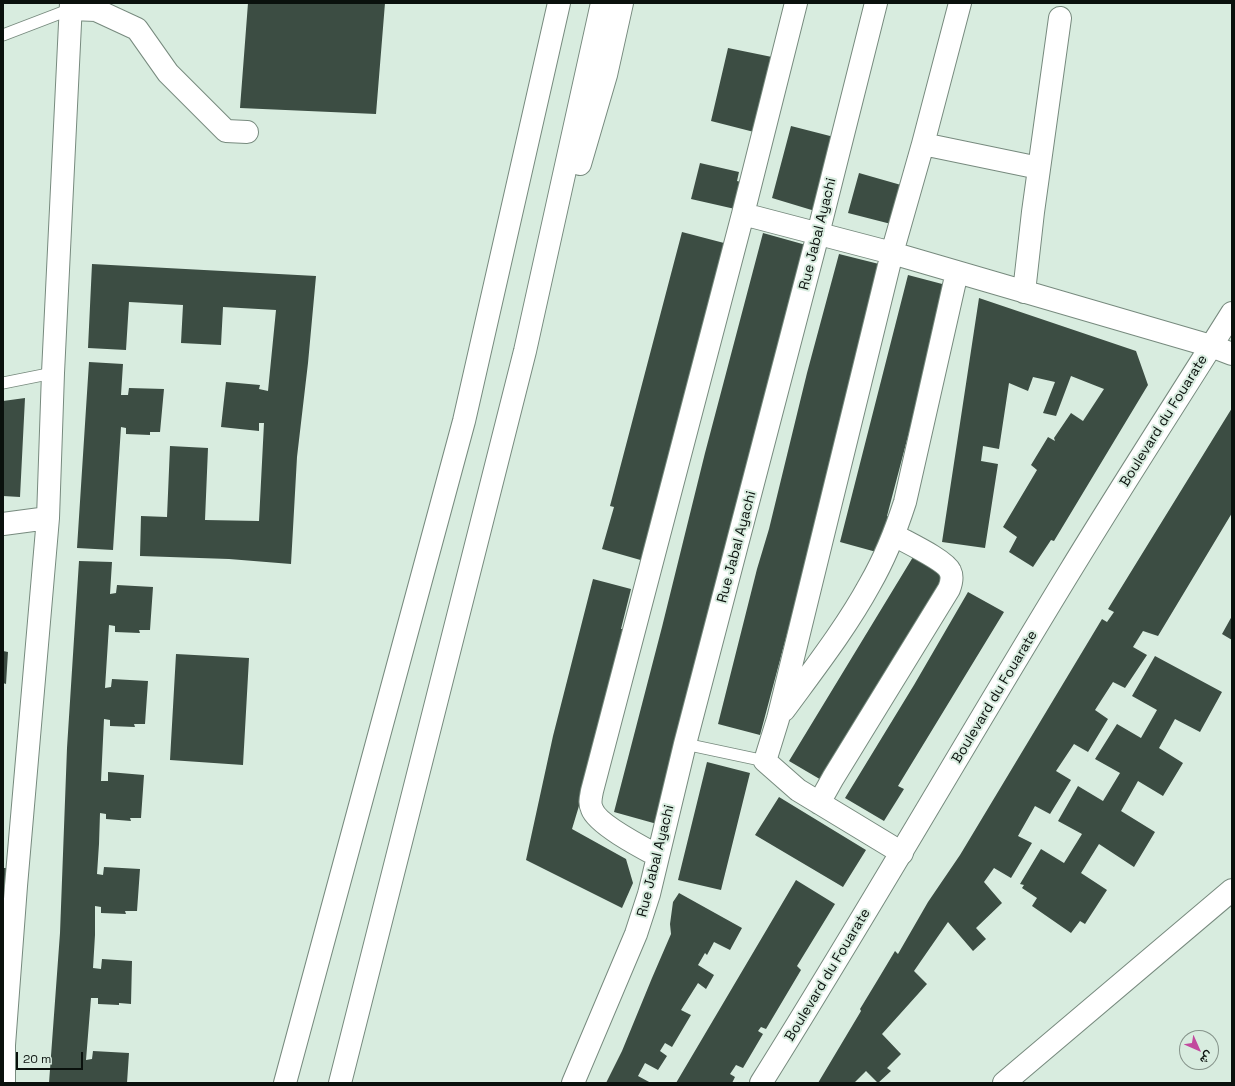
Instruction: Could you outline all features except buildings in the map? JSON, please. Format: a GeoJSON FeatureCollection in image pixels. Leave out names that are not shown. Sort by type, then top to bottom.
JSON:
{"type":"FeatureCollection","features":[{"type":"Feature","properties":{"kind":"main road"},"geometry":{"type":"LineString","coordinates":[[525,151],[542,3]]}},
{"type":"Feature","properties":{"kind":"main road"},"geometry":{"type":"LineString","coordinates":[[285,1083],[464,422],[559,3]]}},
{"type":"Feature","properties":{"kind":"main road"},"geometry":{"type":"LineString","coordinates":[[340,1083],[525,351],[602,3]]}},
{"type":"Feature","properties":{"kind":"main road"},"geometry":{"type":"LineString","coordinates":[[525,351],[606,76],[622,3]]}},
{"type":"Feature","properties":{"kind":"main road"},"geometry":{"type":"LineString","coordinates":[[658,856],[599,819],[592,809],[590,802],[743,214],[796,3]]}},
{"type":"Feature","properties":{"kind":"main road","name":"Rue Jabal Ayachi"},"geometry":{"type":"LineString","coordinates":[[573,1083],[636,934],[649,894],[876,3]]}},
{"type":"Feature","properties":{"kind":"main road"},"geometry":{"type":"LineString","coordinates":[[902,853],[798,790],[765,761],[778,719],[892,253],[923,144],[960,3]]}},
{"type":"Feature","properties":{"kind":"main road"},"geometry":{"type":"LineString","coordinates":[[4,1083],[4,1045],[15,893],[48,518],[53,373],[71,6],[96,10],[137,29],[168,73],[226,131],[247,132]]}},
{"type":"Feature","properties":{"kind":"main road"},"geometry":{"type":"LineString","coordinates":[[1024,292],[1060,18]]}},
{"type":"Feature","properties":{"kind":"main road"},"geometry":{"type":"LineString","coordinates":[[923,144],[1040,168]]}},
{"type":"Feature","properties":{"kind":"main road"},"geometry":{"type":"LineString","coordinates":[[743,214],[892,253],[1211,346],[1232,354]]}},
{"type":"Feature","properties":{"kind":"main road"},"geometry":{"type":"LineString","coordinates":[[778,719],[849,618],[870,584],[894,535],[905,502],[957,272]]}},
{"type":"Feature","properties":{"kind":"main road","name":"Boulevard du Fouarate"},"geometry":{"type":"LineString","coordinates":[[762,1083],[902,853],[1071,570],[1232,313]]}},
{"type":"Feature","properties":{"kind":"main road"},"geometry":{"type":"LineString","coordinates":[[3,524],[48,518]]}},
{"type":"Feature","properties":{"kind":"main road"},"geometry":{"type":"LineString","coordinates":[[820,803],[833,778],[949,590],[952,581],[950,571],[942,562],[894,535]]}},
{"type":"Feature","properties":{"kind":"main road"},"geometry":{"type":"LineString","coordinates":[[1004,1083],[1232,890]]}},
{"type":"Feature","properties":{"kind":"lane"},"geometry":{"type":"LineString","coordinates":[[3,35],[71,6]]}},
{"type":"Feature","properties":{"kind":"lane"},"geometry":{"type":"LineString","coordinates":[[3,383],[53,373]]}},
{"type":"Feature","properties":{"kind":"lane"},"geometry":{"type":"LineString","coordinates":[[686,744],[765,761]]}}]}
